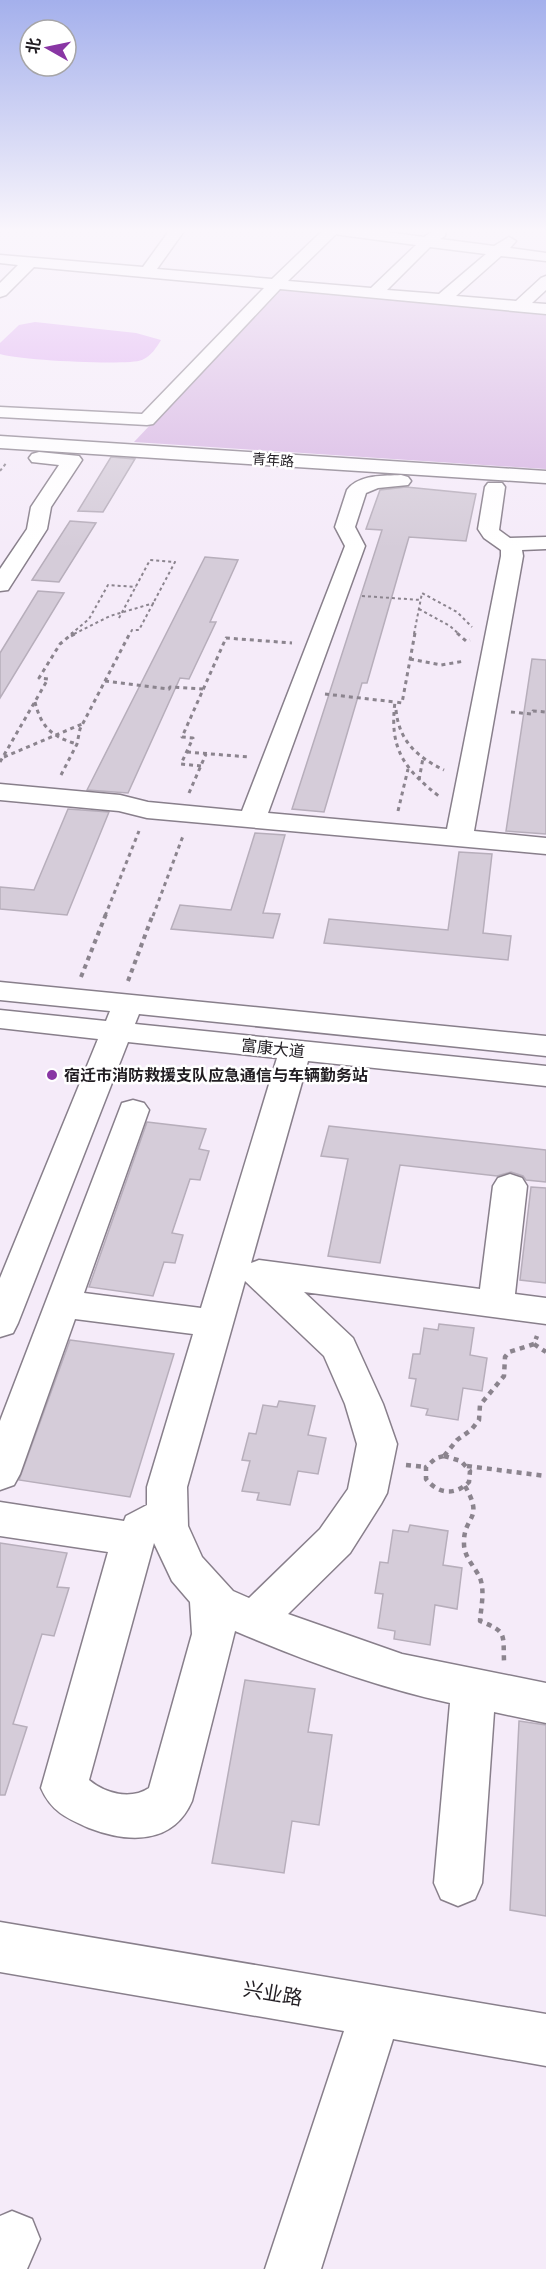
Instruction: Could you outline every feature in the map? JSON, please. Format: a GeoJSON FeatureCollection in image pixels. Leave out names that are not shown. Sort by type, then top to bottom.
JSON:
{"type":"FeatureCollection","features":[{"type":"Feature","properties":{"kind":"street"},"geometry":{"type":"LineString","coordinates":[[0,412],[147,420],[226,337]]}},
{"type":"Feature","properties":{"kind":"street","name":"青年路"},"geometry":{"type":"LineString","coordinates":[[0,442],[39,451],[546,477]]}},
{"type":"Feature","properties":{"kind":"street"},"geometry":{"type":"LineString","coordinates":[[0,455],[39,451],[72,460],[41,507],[38,529],[0,585]]}},
{"type":"Feature","properties":{"kind":"street"},"geometry":{"type":"LineString","coordinates":[[252,820],[355,546],[345,527],[345,521],[357,490],[364,485],[384,480],[546,490]]}},
{"type":"Feature","properties":{"kind":"street"},"geometry":{"type":"LineString","coordinates":[[459,838],[483,709],[486,662],[512,556],[511,548],[490,534],[488,529],[495,487]]}},
{"type":"Feature","properties":{"kind":"street"},"geometry":{"type":"LineString","coordinates":[[504,544],[546,543]]}},
{"type":"Feature","properties":{"kind":"street"},"geometry":{"type":"LineString","coordinates":[[0,792],[120,803],[147,810],[186,814],[546,846]]}},
{"type":"Feature","properties":{"kind":"street","name":"富康大道"},"geometry":{"type":"LineString","coordinates":[[0,991],[124,1006],[546,1046]]}},
{"type":"Feature","properties":{"kind":"street"},"geometry":{"type":"LineString","coordinates":[[0,1323],[124,1006]]}},
{"type":"Feature","properties":{"kind":"street","name":"富康大道"},"geometry":{"type":"LineString","coordinates":[[0,1019],[124,1006],[295,1050],[403,1034],[546,1076]]}},
{"type":"Feature","properties":{"kind":"street"},"geometry":{"type":"LineString","coordinates":[[211,1595],[214,1634],[169,1801],[145,1817],[113,1815],[80,1802],[64,1788],[130,1548],[151,1526],[167,1487],[215,1323],[247,1271],[295,1050]]}},
{"type":"Feature","properties":{"kind":"street"},"geometry":{"type":"LineString","coordinates":[[0,1474],[133,1110]]}},
{"type":"Feature","properties":{"kind":"street"},"geometry":{"type":"LineString","coordinates":[[496,1305],[510,1186]]}},
{"type":"Feature","properties":{"kind":"street"},"geometry":{"type":"LineString","coordinates":[[247,1271],[496,1305],[539,1322]]}},
{"type":"Feature","properties":{"kind":"street"},"geometry":{"type":"LineString","coordinates":[[247,1271],[340,1348],[364,1404],[377,1444],[367,1493],[335,1541],[255,1619]]}},
{"type":"Feature","properties":{"kind":"street"},"geometry":{"type":"LineString","coordinates":[[62,1304],[215,1323]]}},
{"type":"Feature","properties":{"kind":"street"},"geometry":{"type":"LineString","coordinates":[[0,1519],[167,1526],[187,1569],[218,1604],[301,1639],[402,1674],[546,1703]]}},
{"type":"Feature","properties":{"kind":"street"},"geometry":{"type":"LineString","coordinates":[[458,1883],[489,1691]]}},
{"type":"Feature","properties":{"kind":"street","name":"兴业路"},"geometry":{"type":"LineString","coordinates":[[0,1947],[546,2040]]}},
{"type":"Feature","properties":{"kind":"street"},"geometry":{"type":"LineString","coordinates":[[293,2269],[376,2011]]}},
{"type":"Feature","properties":{"kind":"path"},"geometry":{"type":"LineString","coordinates":[[50,797],[77,744],[83,724],[132,630],[140,630],[175,562],[150,560],[119,618]]}},
{"type":"Feature","properties":{"kind":"path"},"geometry":{"type":"LineString","coordinates":[[0,762],[48,679],[39,678],[60,644],[89,619],[108,585],[136,587]]}},
{"type":"Feature","properties":{"kind":"path"},"geometry":{"type":"LineString","coordinates":[[300,692],[402,703],[419,609],[421,600],[422,593],[446,605],[466,620],[480,639],[486,662],[464,661],[441,665],[410,659]]}},
{"type":"Feature","properties":{"kind":"path"},"geometry":{"type":"LineString","coordinates":[[337,594],[421,600]]}},
{"type":"Feature","properties":{"kind":"path"},"geometry":{"type":"LineString","coordinates":[[60,644],[91,624],[123,611],[154,603]]}},
{"type":"Feature","properties":{"kind":"path"},"geometry":{"type":"LineString","coordinates":[[419,609],[450,626],[466,641],[480,639]]}},
{"type":"Feature","properties":{"kind":"path"},"geometry":{"type":"LineString","coordinates":[[201,766],[182,764],[192,738],[182,737],[226,638],[318,645]]}},
{"type":"Feature","properties":{"kind":"path"},"geometry":{"type":"LineString","coordinates":[[105,681],[169,689],[170,687],[203,689]]}},
{"type":"Feature","properties":{"kind":"path"},"geometry":{"type":"LineString","coordinates":[[35,701],[38,718],[42,725],[55,736],[77,744]]}},
{"type":"Feature","properties":{"kind":"path"},"geometry":{"type":"LineString","coordinates":[[395,702],[396,726],[401,737],[424,758],[440,768],[470,780]]}},
{"type":"Feature","properties":{"kind":"path"},"geometry":{"type":"LineString","coordinates":[[395,702],[391,723],[392,735],[408,768],[419,781],[464,811]]}},
{"type":"Feature","properties":{"kind":"path"},"geometry":{"type":"LineString","coordinates":[[483,709],[532,714],[533,711],[546,712]]}},
{"type":"Feature","properties":{"kind":"path"},"geometry":{"type":"LineString","coordinates":[[3,757],[30,743],[55,736],[83,724]]}},
{"type":"Feature","properties":{"kind":"path"},"geometry":{"type":"LineString","coordinates":[[187,752],[275,760]]}},
{"type":"Feature","properties":{"kind":"path"},"geometry":{"type":"LineString","coordinates":[[124,1006],[206,754]]}},
{"type":"Feature","properties":{"kind":"path"},"geometry":{"type":"LineString","coordinates":[[419,781],[424,758]]}},
{"type":"Feature","properties":{"kind":"path"},"geometry":{"type":"LineString","coordinates":[[393,832],[408,768]]}},
{"type":"Feature","properties":{"kind":"path"},"geometry":{"type":"LineString","coordinates":[[81,976],[147,810]]}},
{"type":"Feature","properties":{"kind":"path"},"geometry":{"type":"LineString","coordinates":[[539,1322],[546,1352]]}},
{"type":"Feature","properties":{"kind":"path"},"geometry":{"type":"LineString","coordinates":[[444,1456],[457,1440],[471,1430],[479,1420],[480,1405],[504,1376],[505,1358],[539,1322]]}},
{"type":"Feature","properties":{"kind":"path"},"geometry":{"type":"LineString","coordinates":[[444,1456],[461,1461],[466,1466],[470,1476],[460,1490],[444,1492],[426,1479],[426,1467],[436,1458],[444,1456]]}},
{"type":"Feature","properties":{"kind":"path"},"geometry":{"type":"LineString","coordinates":[[466,1466],[546,1476]]}},
{"type":"Feature","properties":{"kind":"path"},"geometry":{"type":"LineString","coordinates":[[465,1486],[473,1499],[476,1511],[464,1542],[465,1551],[481,1583],[480,1621],[499,1629],[503,1635],[489,1691]]}},
{"type":"Feature","properties":{"kind":"shaded area"},"geometry":{"type":"Polygon","coordinates":[[[6,337],[150,337],[161,340],[148,356],[132,362],[71,362],[10,356],[0,354],[0,343],[6,337]]]}},
{"type":"Feature","properties":{"kind":"shaded area"},"geometry":{"type":"Polygon","coordinates":[[[234,337],[546,337],[546,469],[134,442],[234,337]]]}},
{"type":"Feature","properties":{"kind":"building"},"geometry":{"type":"Polygon","coordinates":[[[111,457],[135,459],[103,512],[78,511],[111,457]]]}},
{"type":"Feature","properties":{"kind":"building"},"geometry":{"type":"Polygon","coordinates":[[[406,487],[476,494],[466,541],[409,537],[367,683],[362,683],[324,812],[292,809],[382,530],[366,529],[380,490],[406,487]]]}},
{"type":"Feature","properties":{"kind":"building"},"geometry":{"type":"Polygon","coordinates":[[[70,521],[96,523],[59,582],[32,580],[70,521]]]}},
{"type":"Feature","properties":{"kind":"building"},"geometry":{"type":"Polygon","coordinates":[[[205,557],[238,560],[210,622],[216,622],[189,679],[180,678],[128,793],[87,790],[205,557]]]}},
{"type":"Feature","properties":{"kind":"building"},"geometry":{"type":"Polygon","coordinates":[[[38,591],[64,593],[0,698],[0,653],[38,591]]]}},
{"type":"Feature","properties":{"kind":"building"},"geometry":{"type":"Polygon","coordinates":[[[532,659],[546,660],[546,834],[506,831],[532,659]]]}},
{"type":"Feature","properties":{"kind":"building"},"geometry":{"type":"Polygon","coordinates":[[[68,809],[109,812],[67,915],[0,909],[0,887],[34,890],[68,809]]]}},
{"type":"Feature","properties":{"kind":"building"},"geometry":{"type":"Polygon","coordinates":[[[255,833],[285,835],[263,913],[280,914],[273,938],[171,929],[180,905],[231,910],[255,833]]]}},
{"type":"Feature","properties":{"kind":"building"},"geometry":{"type":"Polygon","coordinates":[[[459,852],[492,854],[483,933],[511,936],[508,960],[324,943],[329,919],[448,930],[459,852]]]}},
{"type":"Feature","properties":{"kind":"building"},"geometry":{"type":"Polygon","coordinates":[[[147,1122],[206,1129],[199,1149],[209,1151],[200,1180],[190,1179],[172,1233],[183,1235],[175,1263],[164,1262],[153,1296],[89,1287],[147,1122]]]}},
{"type":"Feature","properties":{"kind":"building"},"geometry":{"type":"Polygon","coordinates":[[[329,1126],[546,1150],[546,1182],[526,1180],[523,1176],[511,1172],[497,1176],[400,1165],[380,1263],[328,1256],[348,1159],[321,1156],[329,1126]]]}},
{"type":"Feature","properties":{"kind":"building"},"geometry":{"type":"Polygon","coordinates":[[[531,1187],[546,1188],[546,1283],[520,1280],[531,1187]]]}},
{"type":"Feature","properties":{"kind":"building"},"geometry":{"type":"Polygon","coordinates":[[[439,1324],[474,1328],[470,1355],[487,1358],[482,1391],[463,1388],[458,1420],[426,1415],[428,1409],[411,1406],[416,1379],[409,1378],[413,1354],[420,1354],[424,1328],[438,1330],[439,1324]]]}},
{"type":"Feature","properties":{"kind":"building"},"geometry":{"type":"Polygon","coordinates":[[[70,1340],[174,1354],[130,1497],[19,1480],[70,1340]]]}},
{"type":"Feature","properties":{"kind":"building"},"geometry":{"type":"Polygon","coordinates":[[[279,1401],[315,1406],[308,1435],[326,1438],[318,1474],[298,1471],[290,1505],[257,1500],[259,1493],[242,1491],[250,1461],[242,1460],[249,1433],[256,1434],[263,1405],[277,1407],[279,1401]]]}},
{"type":"Feature","properties":{"kind":"building"},"geometry":{"type":"Polygon","coordinates":[[[410,1525],[448,1531],[443,1565],[462,1568],[457,1609],[435,1605],[430,1645],[394,1639],[395,1631],[378,1628],[383,1594],[375,1593],[380,1562],[388,1563],[393,1530],[408,1532],[410,1525]]]}},
{"type":"Feature","properties":{"kind":"building"},"geometry":{"type":"Polygon","coordinates":[[[0,1543],[67,1553],[57,1587],[69,1588],[54,1636],[42,1634],[13,1724],[27,1727],[5,1795],[0,1795],[0,1543]]]}},
{"type":"Feature","properties":{"kind":"building"},"geometry":{"type":"Polygon","coordinates":[[[245,1680],[315,1689],[308,1732],[332,1735],[319,1825],[292,1821],[284,1873],[212,1863],[245,1680]]]}},
{"type":"Feature","properties":{"kind":"building"},"geometry":{"type":"Polygon","coordinates":[[[519,1721],[546,1725],[546,1916],[510,1910],[519,1721]]]}},
{"type":"Feature","properties":{"kind":"place","name":"宿迁市消防救援支队应急通信与车辆勤务站"},"geometry":{"type":"Point","coordinates":[52,1075]}}]}
